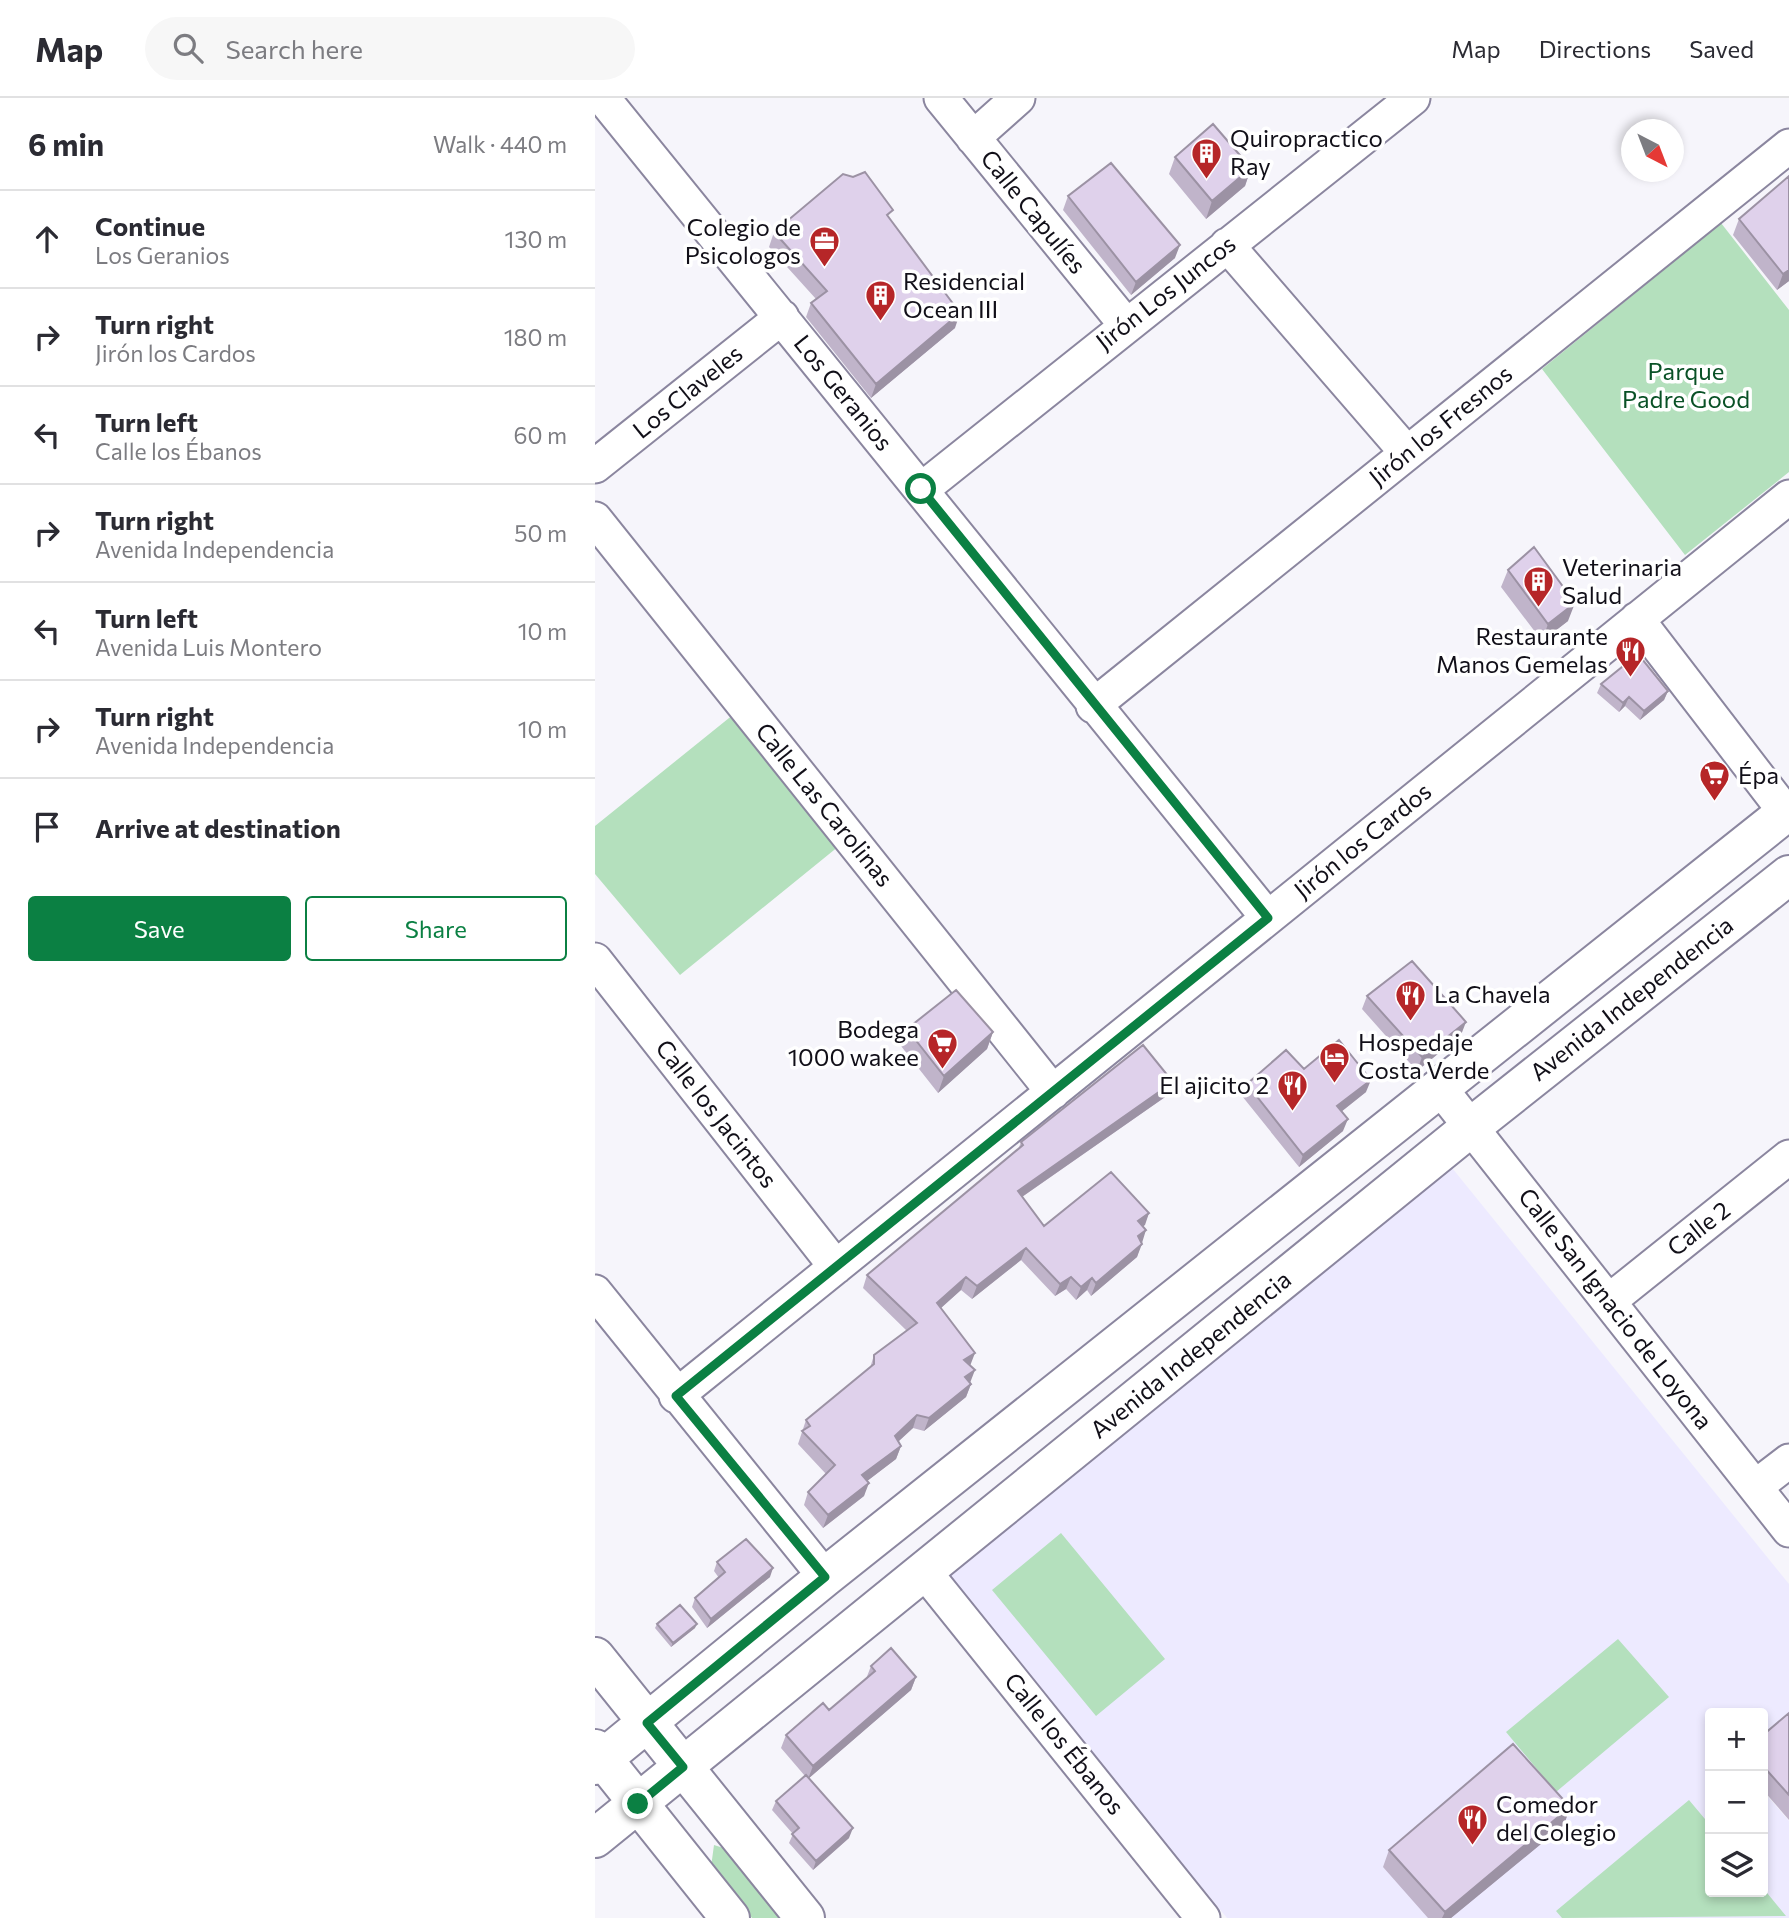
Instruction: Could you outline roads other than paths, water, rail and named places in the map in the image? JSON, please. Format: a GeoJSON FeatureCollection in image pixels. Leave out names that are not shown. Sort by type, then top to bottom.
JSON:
{"type":"FeatureCollection","features":[{"type":"Feature","properties":{"kind":"main road","name":"Avenida Independencia"},"geometry":{"type":"LineString","coordinates":[[598,1758],[647,1723],[825,1577],[1787,811]]}},
{"type":"Feature","properties":{"kind":"main road","name":"Avenida Independencia"},"geometry":{"type":"LineString","coordinates":[[595,1838],[1471,1127],[1789,875]]}},
{"type":"Feature","properties":{"kind":"main road"},"geometry":{"type":"LineString","coordinates":[[595,1657],[805,1918]]}},
{"type":"Feature","properties":{"kind":"main road"},"geometry":{"type":"LineString","coordinates":[[598,1758],[730,1918]]}},
{"type":"Feature","properties":{"kind":"street","name":"Los Geranios"},"geometry":{"type":"LineString","coordinates":[[603,98],[921,489],[1093,706],[1268,918]]}},
{"type":"Feature","properties":{"kind":"street","name":"Calle Capulíes"},"geometry":{"type":"LineString","coordinates":[[941,98],[1126,325]]}},
{"type":"Feature","properties":{"kind":"street"},"geometry":{"type":"LineString","coordinates":[[973,138],[1018,98]]}},
{"type":"Feature","properties":{"kind":"street","name":"Jirón Los Juncos"},"geometry":{"type":"LineString","coordinates":[[921,489],[1413,98]]}},
{"type":"Feature","properties":{"kind":"street","name":"Jirón los Fresnos"},"geometry":{"type":"LineString","coordinates":[[1093,706],[1789,146]]}},
{"type":"Feature","properties":{"kind":"street"},"geometry":{"type":"LineString","coordinates":[[1227,245],[1407,453]]}},
{"type":"Feature","properties":{"kind":"street","name":"Los Claveles"},"geometry":{"type":"LineString","coordinates":[[595,467],[782,317]]}},
{"type":"Feature","properties":{"kind":"street","name":"Jirón los Cardos"},"geometry":{"type":"LineString","coordinates":[[676,1396],[1789,497]]}},
{"type":"Feature","properties":{"kind":"street","name":"Calle Las Carolinas"},"geometry":{"type":"LineString","coordinates":[[595,519],[1053,1091]]}},
{"type":"Feature","properties":{"kind":"street"},"geometry":{"type":"LineString","coordinates":[[1637,620],[1787,811]]}},
{"type":"Feature","properties":{"kind":"street","name":"Calle los Jacintos"},"geometry":{"type":"LineString","coordinates":[[595,960],[836,1267]]}},
{"type":"Feature","properties":{"kind":"street","name":"Calle San Ignacio de Loyona"},"geometry":{"type":"LineString","coordinates":[[1440,1088],[1789,1530]]}},
{"type":"Feature","properties":{"kind":"street","name":"Calle 2"},"geometry":{"type":"LineString","coordinates":[[1608,1301],[1789,1157]]}},
{"type":"Feature","properties":{"kind":"street"},"geometry":{"type":"LineString","coordinates":[[595,1292],[676,1396],[825,1577]]}},
{"type":"Feature","properties":{"kind":"street"},"geometry":{"type":"LineString","coordinates":[[1755,1487],[1789,1461]]}},
{"type":"Feature","properties":{"kind":"street","name":"Calle los Ébanos"},"geometry":{"type":"LineString","coordinates":[[924,1571],[1203,1918]]}},
{"type":"Feature","properties":{"kind":"place","name":"Quiropractico Ray"},"geometry":{"type":"Point","coordinates":[1207,180]}},
{"type":"Feature","properties":{"kind":"place","name":"Colegio de Psicologos"},"geometry":{"type":"Point","coordinates":[824,269]}},
{"type":"Feature","properties":{"kind":"place","name":"Residencial Ocean III"},"geometry":{"type":"Point","coordinates":[880,323]}},
{"type":"Feature","properties":{"kind":"place","name":"Veterinaria Salud"},"geometry":{"type":"Point","coordinates":[1539,609]}},
{"type":"Feature","properties":{"kind":"place","name":"Restaurante Manos Gemelas"},"geometry":{"type":"Point","coordinates":[1631,678]}},
{"type":"Feature","properties":{"kind":"place","name":"Épa"},"geometry":{"type":"Point","coordinates":[1715,803]}},
{"type":"Feature","properties":{"kind":"place","name":"La Chavela"},"geometry":{"type":"Point","coordinates":[1411,1022]}},
{"type":"Feature","properties":{"kind":"place","name":"Bodega 1000 wakee"},"geometry":{"type":"Point","coordinates":[942,1071]}},
{"type":"Feature","properties":{"kind":"place","name":"Hospedaje Costa Verde"},"geometry":{"type":"Point","coordinates":[1335,1084]}},
{"type":"Feature","properties":{"kind":"place","name":"El ajicito 2"},"geometry":{"type":"Point","coordinates":[1292,1113]}},
{"type":"Feature","properties":{"kind":"place","name":"Comedor del Colegio"},"geometry":{"type":"Point","coordinates":[1473,1846]}},
{"type":"Feature","properties":{"kind":"park label","name":"Parque Padre Good"},"geometry":{"type":"Point","coordinates":[1686,386]}}]}
